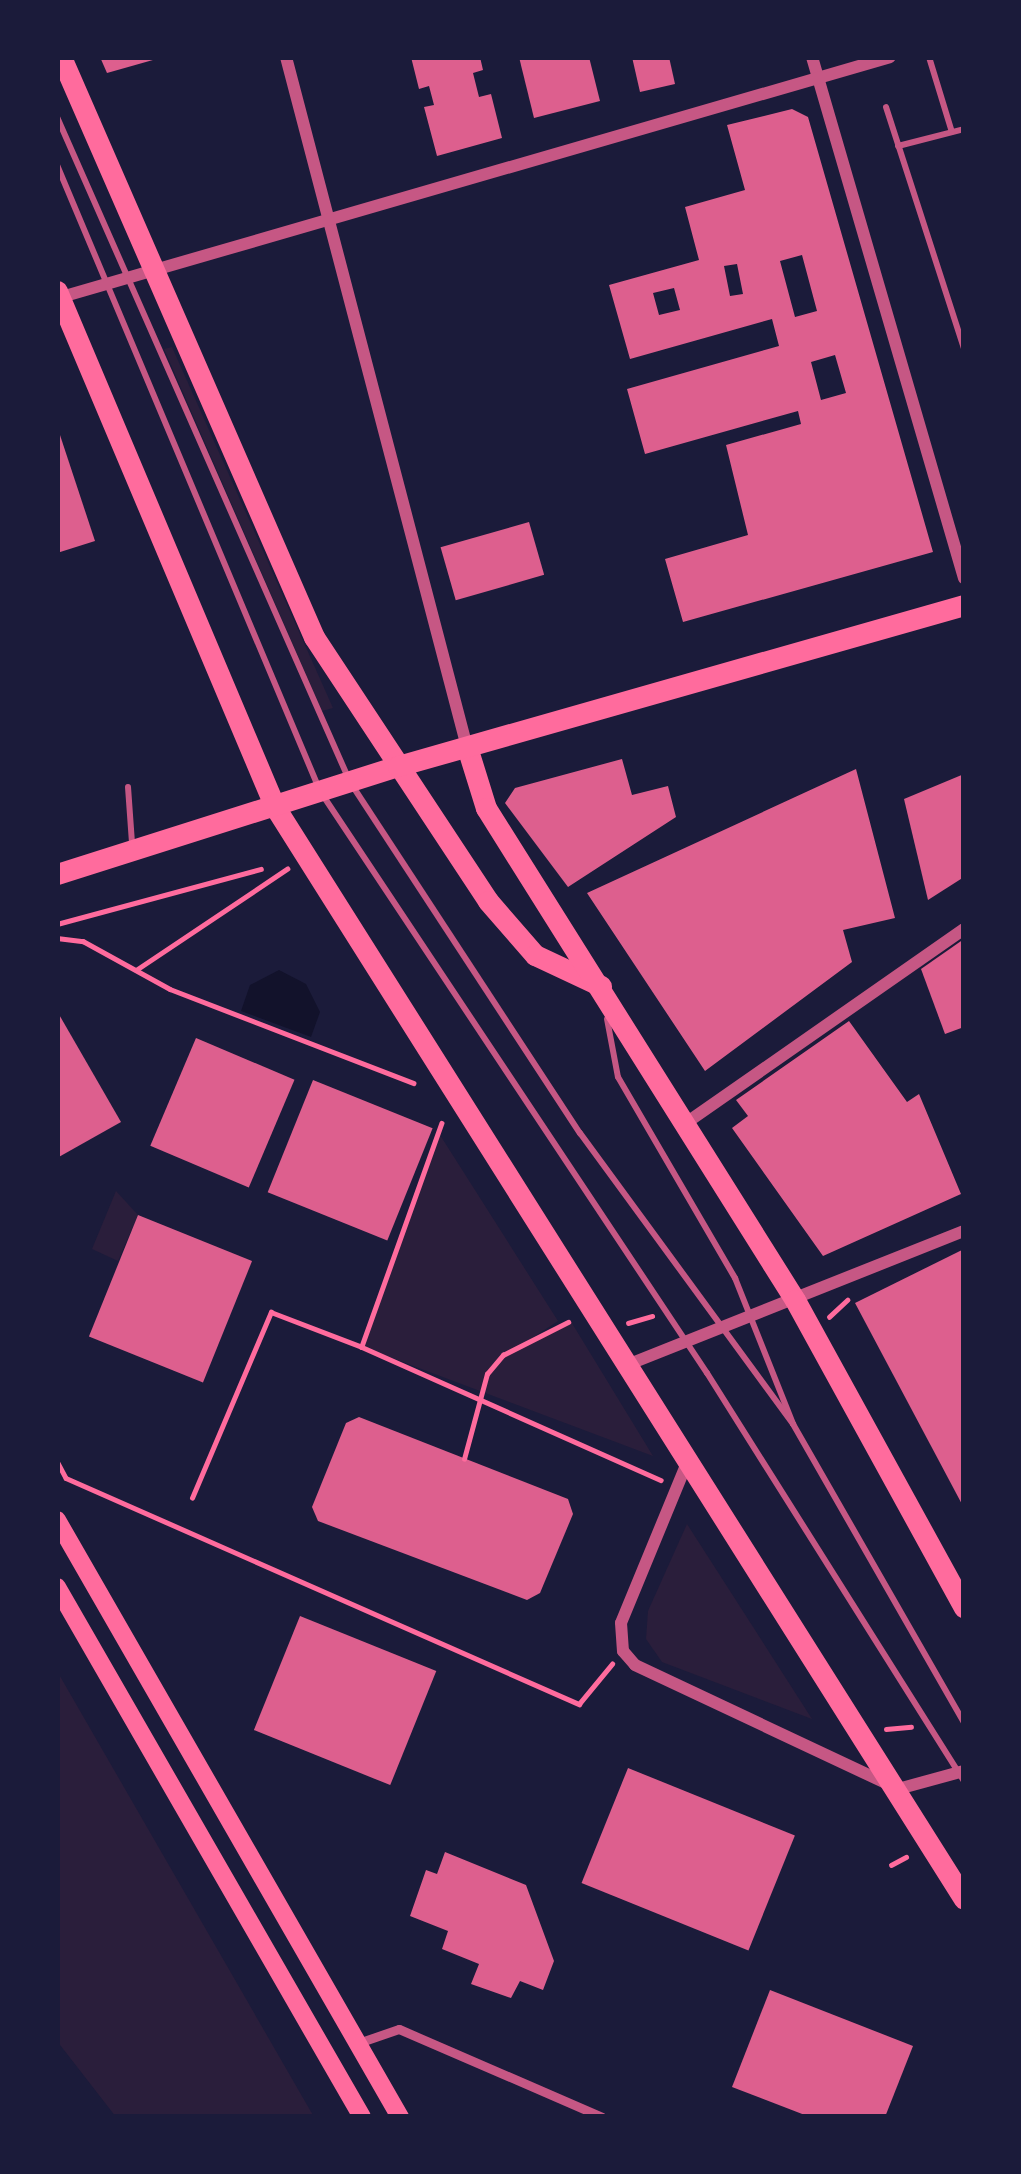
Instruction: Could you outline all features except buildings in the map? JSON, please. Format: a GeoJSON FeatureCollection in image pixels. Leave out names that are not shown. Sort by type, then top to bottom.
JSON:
{"type":"FeatureCollection","features":[{"type":"Feature","properties":{"kind":"main road"},"geometry":{"type":"LineString","coordinates":[[62,57],[314,637],[488,901],[536,955],[601,986]]}},
{"type":"Feature","properties":{"kind":"main road"},"geometry":{"type":"LineString","coordinates":[[58,296],[275,807],[632,1363],[964,1899]]}},
{"type":"Feature","properties":{"kind":"main road"},"geometry":{"type":"LineString","coordinates":[[57,874],[398,766],[964,605]]}},
{"type":"Feature","properties":{"kind":"main road"},"geometry":{"type":"LineString","coordinates":[[467,747],[486,808],[795,1300],[964,1608]]}},
{"type":"Feature","properties":{"kind":"main road"},"geometry":{"type":"LineString","coordinates":[[57,1520],[400,2117]]}},
{"type":"Feature","properties":{"kind":"main road"},"geometry":{"type":"LineString","coordinates":[[57,1587],[362,2117]]}},
{"type":"Feature","properties":{"kind":"street"},"geometry":{"type":"LineString","coordinates":[[286,57],[333,216],[467,747]]}},
{"type":"Feature","properties":{"kind":"street"},"geometry":{"type":"LineString","coordinates":[[812,57],[964,578]]}},
{"type":"Feature","properties":{"kind":"street"},"geometry":{"type":"LineString","coordinates":[[58,296],[890,57]]}},
{"type":"Feature","properties":{"kind":"street"},"geometry":{"type":"LineString","coordinates":[[686,1124],[964,929]]}},
{"type":"Feature","properties":{"kind":"street"},"geometry":{"type":"LineString","coordinates":[[632,1363],[964,1231]]}},
{"type":"Feature","properties":{"kind":"street"},"geometry":{"type":"LineString","coordinates":[[690,1457],[621,1622],[623,1651],[650,1677],[898,1789],[962,1775]]}},
{"type":"Feature","properties":{"kind":"street"},"geometry":{"type":"LineString","coordinates":[[358,2043],[399,2030],[602,2117]]}},
{"type":"Feature","properties":{"kind":"lane"},"geometry":{"type":"LineString","coordinates":[[929,57],[952,132]]}},
{"type":"Feature","properties":{"kind":"lane"},"geometry":{"type":"LineString","coordinates":[[886,106],[964,348]]}},
{"type":"Feature","properties":{"kind":"lane"},"geometry":{"type":"LineString","coordinates":[[57,117],[350,782],[719,1329],[793,1424]]}},
{"type":"Feature","properties":{"kind":"lane"},"geometry":{"type":"LineString","coordinates":[[898,146],[964,129]]}},
{"type":"Feature","properties":{"kind":"lane"},"geometry":{"type":"LineString","coordinates":[[57,165],[103,285],[320,791],[686,1342],[962,1775]]}},
{"type":"Feature","properties":{"kind":"lane"},"geometry":{"type":"LineString","coordinates":[[128,787],[133,852]]}},
{"type":"Feature","properties":{"kind":"lane"},"geometry":{"type":"LineString","coordinates":[[601,986],[618,1077],[750,1317],[793,1424],[964,1722]]}},
{"type":"Feature","properties":{"kind":"path"},"geometry":{"type":"LineString","coordinates":[[57,924],[261,869]]}},
{"type":"Feature","properties":{"kind":"path"},"geometry":{"type":"LineString","coordinates":[[136,970],[274,874]]}},
{"type":"Feature","properties":{"kind":"path"},"geometry":{"type":"LineString","coordinates":[[57,938],[83,941],[136,970],[413,1083]]}},
{"type":"Feature","properties":{"kind":"path"},"geometry":{"type":"LineString","coordinates":[[362,1347],[442,1124]]}},
{"type":"Feature","properties":{"kind":"path"},"geometry":{"type":"LineString","coordinates":[[192,1498],[271,1312],[476,1396],[677,1488]]}},
{"type":"Feature","properties":{"kind":"path"},"geometry":{"type":"LineString","coordinates":[[464,1459],[476,1396],[503,1355],[571,1320]]}},
{"type":"Feature","properties":{"kind":"path"},"geometry":{"type":"LineString","coordinates":[[57,1462],[66,1478],[579,1704],[623,1651]]}},
{"type":"Feature","properties":{"kind":"path"},"geometry":{"type":"LineString","coordinates":[[858,1725],[927,1725]]}},
{"type":"Feature","properties":{"kind":"shaded area"},"geometry":{"type":"Polygon","coordinates":[[[172,347],[333,708],[322,711],[164,349],[172,347]]]}},
{"type":"Feature","properties":{"kind":"shaded area"},"geometry":{"type":"Polygon","coordinates":[[[279,970],[306,984],[320,1012],[311,1037],[241,1011],[250,985],[279,970]]]}},
{"type":"Feature","properties":{"kind":"shaded area"},"geometry":{"type":"Polygon","coordinates":[[[440,1135],[558,1321],[509,1353],[570,1320],[653,1456],[363,1347],[440,1135]]]}},
{"type":"Feature","properties":{"kind":"shaded area"},"geometry":{"type":"Polygon","coordinates":[[[116,1191],[138,1215],[118,1261],[92,1249],[116,1191]]]}},
{"type":"Feature","properties":{"kind":"shaded area"},"geometry":{"type":"Polygon","coordinates":[[[687,1524],[812,1719],[662,1662],[646,1639],[648,1611],[687,1524]]]}},
{"type":"Feature","properties":{"kind":"shaded area"},"geometry":{"type":"Polygon","coordinates":[[[57,1671],[314,2117],[116,2117],[57,2041],[57,1671]]]}}]}
